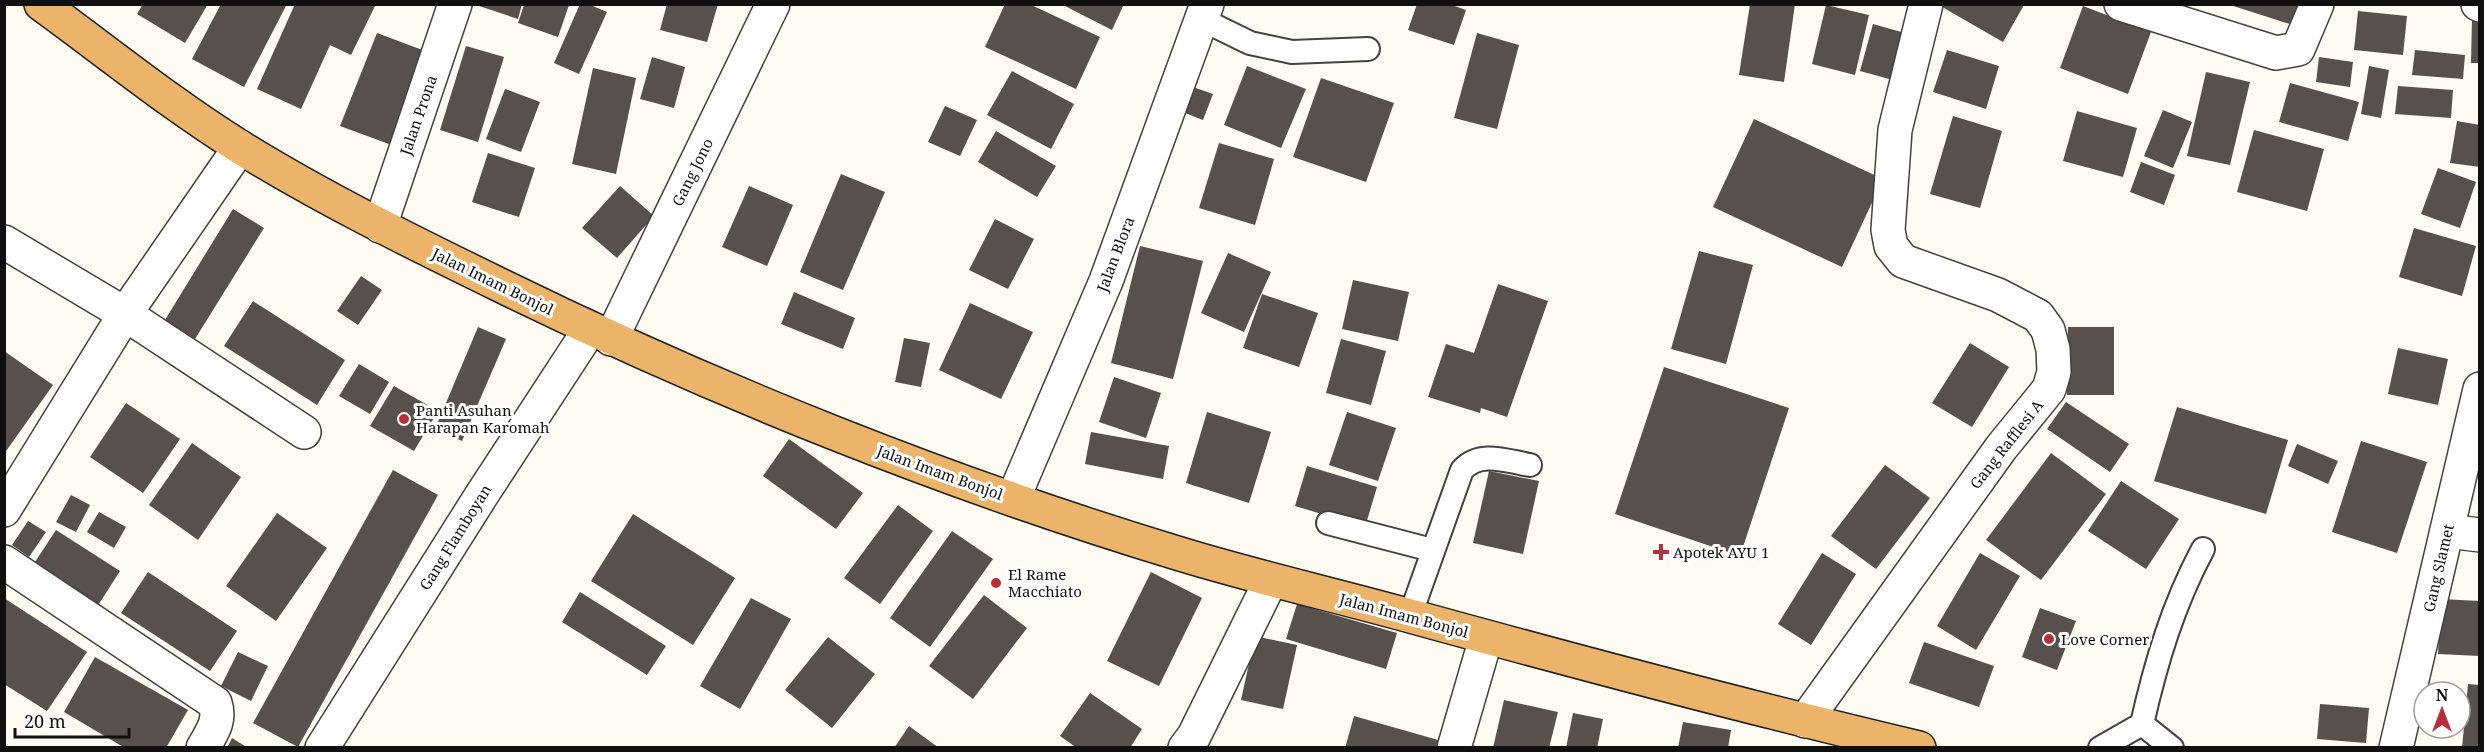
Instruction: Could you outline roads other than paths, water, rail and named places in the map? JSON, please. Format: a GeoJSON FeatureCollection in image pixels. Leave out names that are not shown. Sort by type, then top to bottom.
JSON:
{"type":"FeatureCollection","features":[{"type":"Feature","properties":{"kind":"highway","name":"Jalan Imam Bonjol"},"geometry":{"type":"LineString","coordinates":[[43,5],[145,83],[240,147],[380,226],[600,334],[845,437],[1013,499],[1175,553],[1486,638],[1804,721],[1918,747]]}},
{"type":"Feature","properties":{"kind":"street","name":"Jalan Prona"},"geometry":{"type":"LineString","coordinates":[[380,226],[454,4]]}},
{"type":"Feature","properties":{"kind":"street","name":"Gang Jono"},"geometry":{"type":"LineString","coordinates":[[600,334],[773,4]]}},
{"type":"Feature","properties":{"kind":"street","name":"Gang Rafflesi A"},"geometry":{"type":"LineString","coordinates":[[1804,721],[2001,448],[2049,389],[2054,372],[2054,349],[2048,330],[2038,316],[1998,295],[1903,261],[1891,246],[1888,230],[1895,130],[1926,4]]}},
{"type":"Feature","properties":{"kind":"street"},"geometry":{"type":"LineString","coordinates":[[2121,4],[2276,53],[2298,49],[2317,4]]}},
{"type":"Feature","properties":{"kind":"street","name":"Jalan Blora"},"geometry":{"type":"LineString","coordinates":[[1013,499],[1106,281],[1204,12]]}},
{"type":"Feature","properties":{"kind":"street"},"geometry":{"type":"LineString","coordinates":[[4,510],[125,314],[240,147]]}},
{"type":"Feature","properties":{"kind":"street"},"geometry":{"type":"LineString","coordinates":[[4,243],[125,314],[304,432]]}},
{"type":"Feature","properties":{"kind":"street","name":"Gang Flamboyan"},"geometry":{"type":"LineString","coordinates":[[322,747],[481,496],[600,334]]}},
{"type":"Feature","properties":{"kind":"street","name":"Gang Slamet"},"geometry":{"type":"LineString","coordinates":[[2396,747],[2480,389]]}},
{"type":"Feature","properties":{"kind":"street"},"geometry":{"type":"LineString","coordinates":[[2447,531],[2480,535]]}},
{"type":"Feature","properties":{"kind":"street"},"geometry":{"type":"LineString","coordinates":[[4,562],[215,703],[218,718],[216,726],[203,747]]}},
{"type":"Feature","properties":{"kind":"street"},"geometry":{"type":"LineString","coordinates":[[1185,747],[1194,736],[1271,580]]}},
{"type":"Feature","properties":{"kind":"street"},"geometry":{"type":"LineString","coordinates":[[1454,747],[1486,638]]}},
{"type":"Feature","properties":{"kind":"lane"},"geometry":{"type":"LineString","coordinates":[[1204,12],[1250,44],[1292,52],[1368,49]]}},
{"type":"Feature","properties":{"kind":"lane"},"geometry":{"type":"LineString","coordinates":[[1410,616],[1462,470],[1470,462],[1481,458],[1530,465]]}},
{"type":"Feature","properties":{"kind":"lane"},"geometry":{"type":"LineString","coordinates":[[1328,523],[1432,550]]}},
{"type":"Feature","properties":{"kind":"lane"},"geometry":{"type":"LineString","coordinates":[[2100,747],[2142,724],[2168,627],[2186,581],[2203,549]]}},
{"type":"Feature","properties":{"kind":"lane"},"geometry":{"type":"LineString","coordinates":[[2142,724],[2172,747]]}},
{"type":"Feature","properties":{"kind":"place","name":"Panti Asuhan Harapan Karomah"},"geometry":{"type":"Point","coordinates":[404,419]}},
{"type":"Feature","properties":{"kind":"place","name":"Apotek AYU 1"},"geometry":{"type":"Point","coordinates":[1661,552]}},
{"type":"Feature","properties":{"kind":"place","name":"El Rame Macchiato"},"geometry":{"type":"Point","coordinates":[996,583]}},
{"type":"Feature","properties":{"kind":"place","name":"Love Corner"},"geometry":{"type":"Point","coordinates":[2049,639]}}]}
